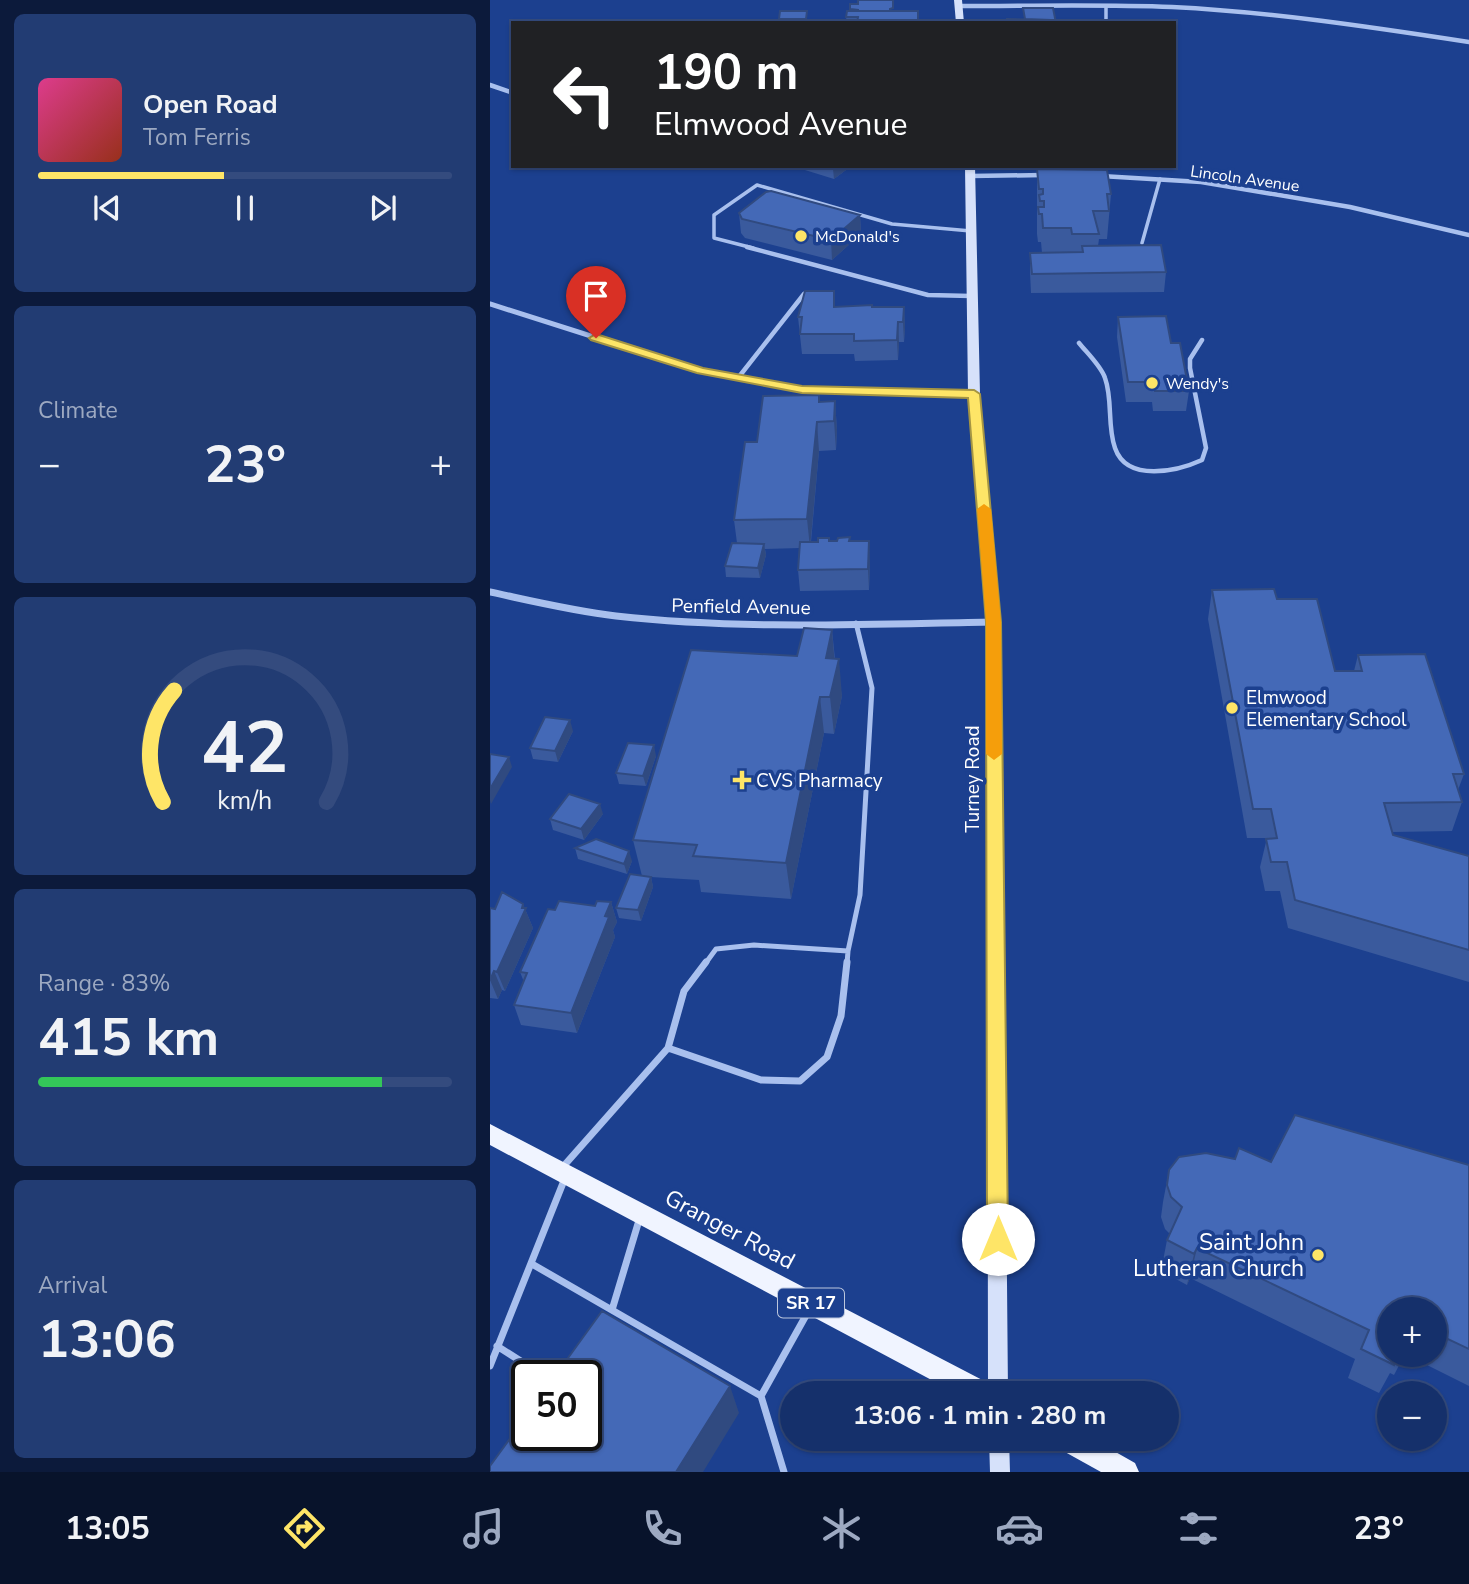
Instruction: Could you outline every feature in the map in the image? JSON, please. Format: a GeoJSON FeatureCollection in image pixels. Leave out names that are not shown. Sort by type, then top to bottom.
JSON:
{"type":"FeatureCollection","features":[{"type":"Feature","properties":{"kind":"main road"},"geometry":{"type":"LineString","coordinates":[[959,3],[960,21]]}},
{"type":"Feature","properties":{"kind":"main road","name":"Turney Road"},"geometry":{"type":"LineString","coordinates":[[970,171],[974,394],[994,622],[998,1381]]}},
{"type":"Feature","properties":{"kind":"main road","name":"Granger Road"},"geometry":{"type":"LineString","coordinates":[[490,1134],[958,1381]]}},
{"type":"Feature","properties":{"kind":"main road"},"geometry":{"type":"LineString","coordinates":[[999,1451],[1000,1472]]}},
{"type":"Feature","properties":{"kind":"main road"},"geometry":{"type":"LineString","coordinates":[[1088,1451],[1126,1472]]}},
{"type":"Feature","properties":{"kind":"street"},"geometry":{"type":"LineString","coordinates":[[959,3],[1106,6],[1264,14],[1382,28],[1469,43]]}},
{"type":"Feature","properties":{"kind":"street"},"geometry":{"type":"LineString","coordinates":[[490,85],[511,92]]}},
{"type":"Feature","properties":{"kind":"street"},"geometry":{"type":"LineString","coordinates":[[970,171],[1045,175]]}},
{"type":"Feature","properties":{"kind":"street","name":"Lincoln Avenue"},"geometry":{"type":"LineString","coordinates":[[1099,175],[1201,182],[1350,206],[1469,235]]}},
{"type":"Feature","properties":{"kind":"street"},"geometry":{"type":"LineString","coordinates":[[490,304],[701,371],[802,390],[974,394]]}},
{"type":"Feature","properties":{"kind":"street","name":"Penfield Avenue"},"geometry":{"type":"LineString","coordinates":[[490,592],[546,607],[707,624],[994,622]]}},
{"type":"Feature","properties":{"kind":"lane"},"geometry":{"type":"LineString","coordinates":[[1106,6],[1106,21]]}},
{"type":"Feature","properties":{"kind":"lane"},"geometry":{"type":"LineString","coordinates":[[1142,243],[1160,179]]}},
{"type":"Feature","properties":{"kind":"lane"},"geometry":{"type":"LineString","coordinates":[[971,231],[892,224],[757,185],[714,215],[714,239],[928,295],[972,296]]}},
{"type":"Feature","properties":{"kind":"lane"},"geometry":{"type":"LineString","coordinates":[[738,378],[804,294]]}},
{"type":"Feature","properties":{"kind":"lane"},"geometry":{"type":"LineString","coordinates":[[1079,343],[1105,376],[1118,455],[1132,464],[1166,473],[1188,468],[1202,460],[1206,448],[1190,368],[1190,359],[1202,340]]}},
{"type":"Feature","properties":{"kind":"lane"},"geometry":{"type":"LineString","coordinates":[[668,1048],[761,1080],[800,1081],[827,1057],[841,1016],[848,951],[860,895],[872,688],[856,623]]}},
{"type":"Feature","properties":{"kind":"lane"},"geometry":{"type":"LineString","coordinates":[[490,1366],[532,1264],[563,1173],[668,1048],[684,992],[716,949],[754,945],[848,951]]}},
{"type":"Feature","properties":{"kind":"lane"},"geometry":{"type":"LineString","coordinates":[[612,1310],[641,1214]]}},
{"type":"Feature","properties":{"kind":"lane"},"geometry":{"type":"LineString","coordinates":[[532,1264],[761,1396],[784,1472]]}},
{"type":"Feature","properties":{"kind":"lane"},"geometry":{"type":"LineString","coordinates":[[761,1396],[812,1304]]}},
{"type":"Feature","properties":{"kind":"lane"},"geometry":{"type":"LineString","coordinates":[[497,1346],[519,1360]]}},
{"type":"Feature","properties":{"kind":"building"},"geometry":{"type":"Polygon","coordinates":[[[858,0],[893,0],[893,8],[890,11],[850,9],[850,4],[858,4],[858,0]]]}},
{"type":"Feature","properties":{"kind":"building"},"geometry":{"type":"Polygon","coordinates":[[[1023,8],[1053,8],[1056,21],[1050,20],[1025,19],[1023,8]]]}},
{"type":"Feature","properties":{"kind":"building"},"geometry":{"type":"Polygon","coordinates":[[[780,11],[807,11],[806,19],[779,19],[780,11]]]}},
{"type":"Feature","properties":{"kind":"building"},"geometry":{"type":"Polygon","coordinates":[[[847,11],[918,11],[918,21],[857,21],[858,17],[846,17],[847,11]]]}},
{"type":"Feature","properties":{"kind":"building"},"geometry":{"type":"Polygon","coordinates":[[[1007,19],[1050,20],[1050,21],[1007,19]]]}},
{"type":"Feature","properties":{"kind":"building"},"geometry":{"type":"Polygon","coordinates":[[[1037,169],[1107,170],[1111,194],[1107,194],[1109,211],[1093,211],[1099,234],[1072,234],[1071,228],[1043,228],[1042,214],[1039,214],[1038,207],[1044,207],[1044,201],[1040,201],[1039,195],[1043,194],[1043,189],[1039,189],[1037,169]]]}},
{"type":"Feature","properties":{"kind":"building"},"geometry":{"type":"Polygon","coordinates":[[[771,191],[860,215],[831,240],[742,219],[739,213],[771,191]]]}},
{"type":"Feature","properties":{"kind":"building"},"geometry":{"type":"Polygon","coordinates":[[[1161,245],[1166,272],[1032,274],[1030,253],[1083,252],[1082,246],[1161,245]]]}},
{"type":"Feature","properties":{"kind":"building"},"geometry":{"type":"Polygon","coordinates":[[[805,291],[834,291],[834,307],[904,307],[903,322],[898,322],[897,340],[854,341],[854,334],[800,334],[802,317],[798,317],[805,291]]]}},
{"type":"Feature","properties":{"kind":"building","name":"Wendy's"},"geometry":{"type":"Polygon","coordinates":[[[1166,316],[1171,343],[1180,343],[1189,391],[1155,391],[1154,382],[1128,382],[1118,317],[1166,316]]]}},
{"type":"Feature","properties":{"kind":"building"},"geometry":{"type":"Polygon","coordinates":[[[819,395],[819,402],[835,401],[834,421],[817,422],[807,519],[734,520],[745,442],[757,442],[763,396],[819,395]]]}},
{"type":"Feature","properties":{"kind":"building"},"geometry":{"type":"Polygon","coordinates":[[[850,537],[849,541],[869,541],[868,569],[798,570],[800,542],[818,542],[818,538],[837,541],[838,538],[850,537]]]}},
{"type":"Feature","properties":{"kind":"building"},"geometry":{"type":"Polygon","coordinates":[[[732,543],[764,544],[758,568],[725,566],[732,543]]]}},
{"type":"Feature","properties":{"kind":"building"},"geometry":{"type":"Polygon","coordinates":[[[1274,589],[1277,599],[1317,599],[1335,671],[1362,671],[1358,655],[1425,654],[1464,774],[1453,774],[1462,802],[1384,803],[1393,835],[1469,856],[1469,950],[1295,900],[1287,862],[1271,862],[1266,839],[1277,838],[1271,809],[1253,809],[1212,590],[1274,589]]]}},
{"type":"Feature","properties":{"kind":"building","name":"CVS Pharmacy"},"geometry":{"type":"Polygon","coordinates":[[[804,628],[832,630],[826,658],[839,659],[830,697],[820,697],[786,863],[693,856],[697,845],[633,840],[691,650],[797,656],[804,628]]]}},
{"type":"Feature","properties":{"kind":"building"},"geometry":{"type":"Polygon","coordinates":[[[545,717],[570,720],[555,751],[530,748],[545,717]]]}},
{"type":"Feature","properties":{"kind":"building"},"geometry":{"type":"Polygon","coordinates":[[[628,743],[654,745],[643,776],[616,773],[628,743]]]}},
{"type":"Feature","properties":{"kind":"building"},"geometry":{"type":"Polygon","coordinates":[[[490,754],[509,757],[490,789],[490,754]]]}},
{"type":"Feature","properties":{"kind":"building"},"geometry":{"type":"Polygon","coordinates":[[[569,794],[600,804],[581,829],[550,819],[569,794]]]}},
{"type":"Feature","properties":{"kind":"building"},"geometry":{"type":"Polygon","coordinates":[[[596,839],[629,851],[624,864],[575,848],[596,839]]]}},
{"type":"Feature","properties":{"kind":"building"},"geometry":{"type":"Polygon","coordinates":[[[630,874],[651,877],[638,910],[616,908],[630,874]]]}},
{"type":"Feature","properties":{"kind":"building"},"geometry":{"type":"Polygon","coordinates":[[[502,892],[523,904],[522,908],[526,908],[497,972],[494,971],[490,980],[490,908],[495,909],[502,892]]]}},
{"type":"Feature","properties":{"kind":"building"},"geometry":{"type":"Polygon","coordinates":[[[559,901],[595,906],[597,901],[611,902],[605,916],[609,917],[571,1013],[514,1005],[527,973],[520,972],[548,909],[555,910],[559,901]]]}},
{"type":"Feature","properties":{"kind":"building","name":"Saint John Lutheran Church"},"geometry":{"type":"Polygon","coordinates":[[[1295,1115],[1469,1165],[1469,1349],[1447,1339],[1447,1297],[1377,1297],[1377,1357],[1361,1349],[1369,1330],[1197,1248],[1194,1254],[1167,1240],[1182,1207],[1171,1197],[1167,1185],[1169,1170],[1179,1157],[1206,1153],[1235,1159],[1239,1148],[1271,1162],[1295,1115]]]}},
{"type":"Feature","properties":{"kind":"building"},"geometry":{"type":"Polygon","coordinates":[[[602,1311],[730,1386],[676,1472],[490,1472],[490,1466],[511,1437],[511,1451],[602,1451],[602,1360],[567,1360],[602,1311]]]}},
{"type":"Feature","properties":{"kind":"slow traffic"},"geometry":{"type":"LineString","coordinates":[[984,509],[994,622],[994,754]]}},
{"type":"Feature","properties":{"kind":"place","name":"McDonald's"},"geometry":{"type":"Point","coordinates":[801,236]}},
{"type":"Feature","properties":{"kind":"place","name":"Wendy's"},"geometry":{"type":"Point","coordinates":[1152,383]}},
{"type":"Feature","properties":{"kind":"place","name":"Elmwood Elementary School"},"geometry":{"type":"Point","coordinates":[1232,708]}},
{"type":"Feature","properties":{"kind":"place","name":"CVS Pharmacy"},"geometry":{"type":"Point","coordinates":[742,780]}},
{"type":"Feature","properties":{"kind":"place","name":"Saint John Lutheran Church"},"geometry":{"type":"Point","coordinates":[1318,1255]}},
{"type":"Feature","properties":{"kind":"route"},"geometry":{"type":"LineString","coordinates":[[596,338],[701,371],[802,390],[974,394],[994,622],[998,1239]]}}]}
